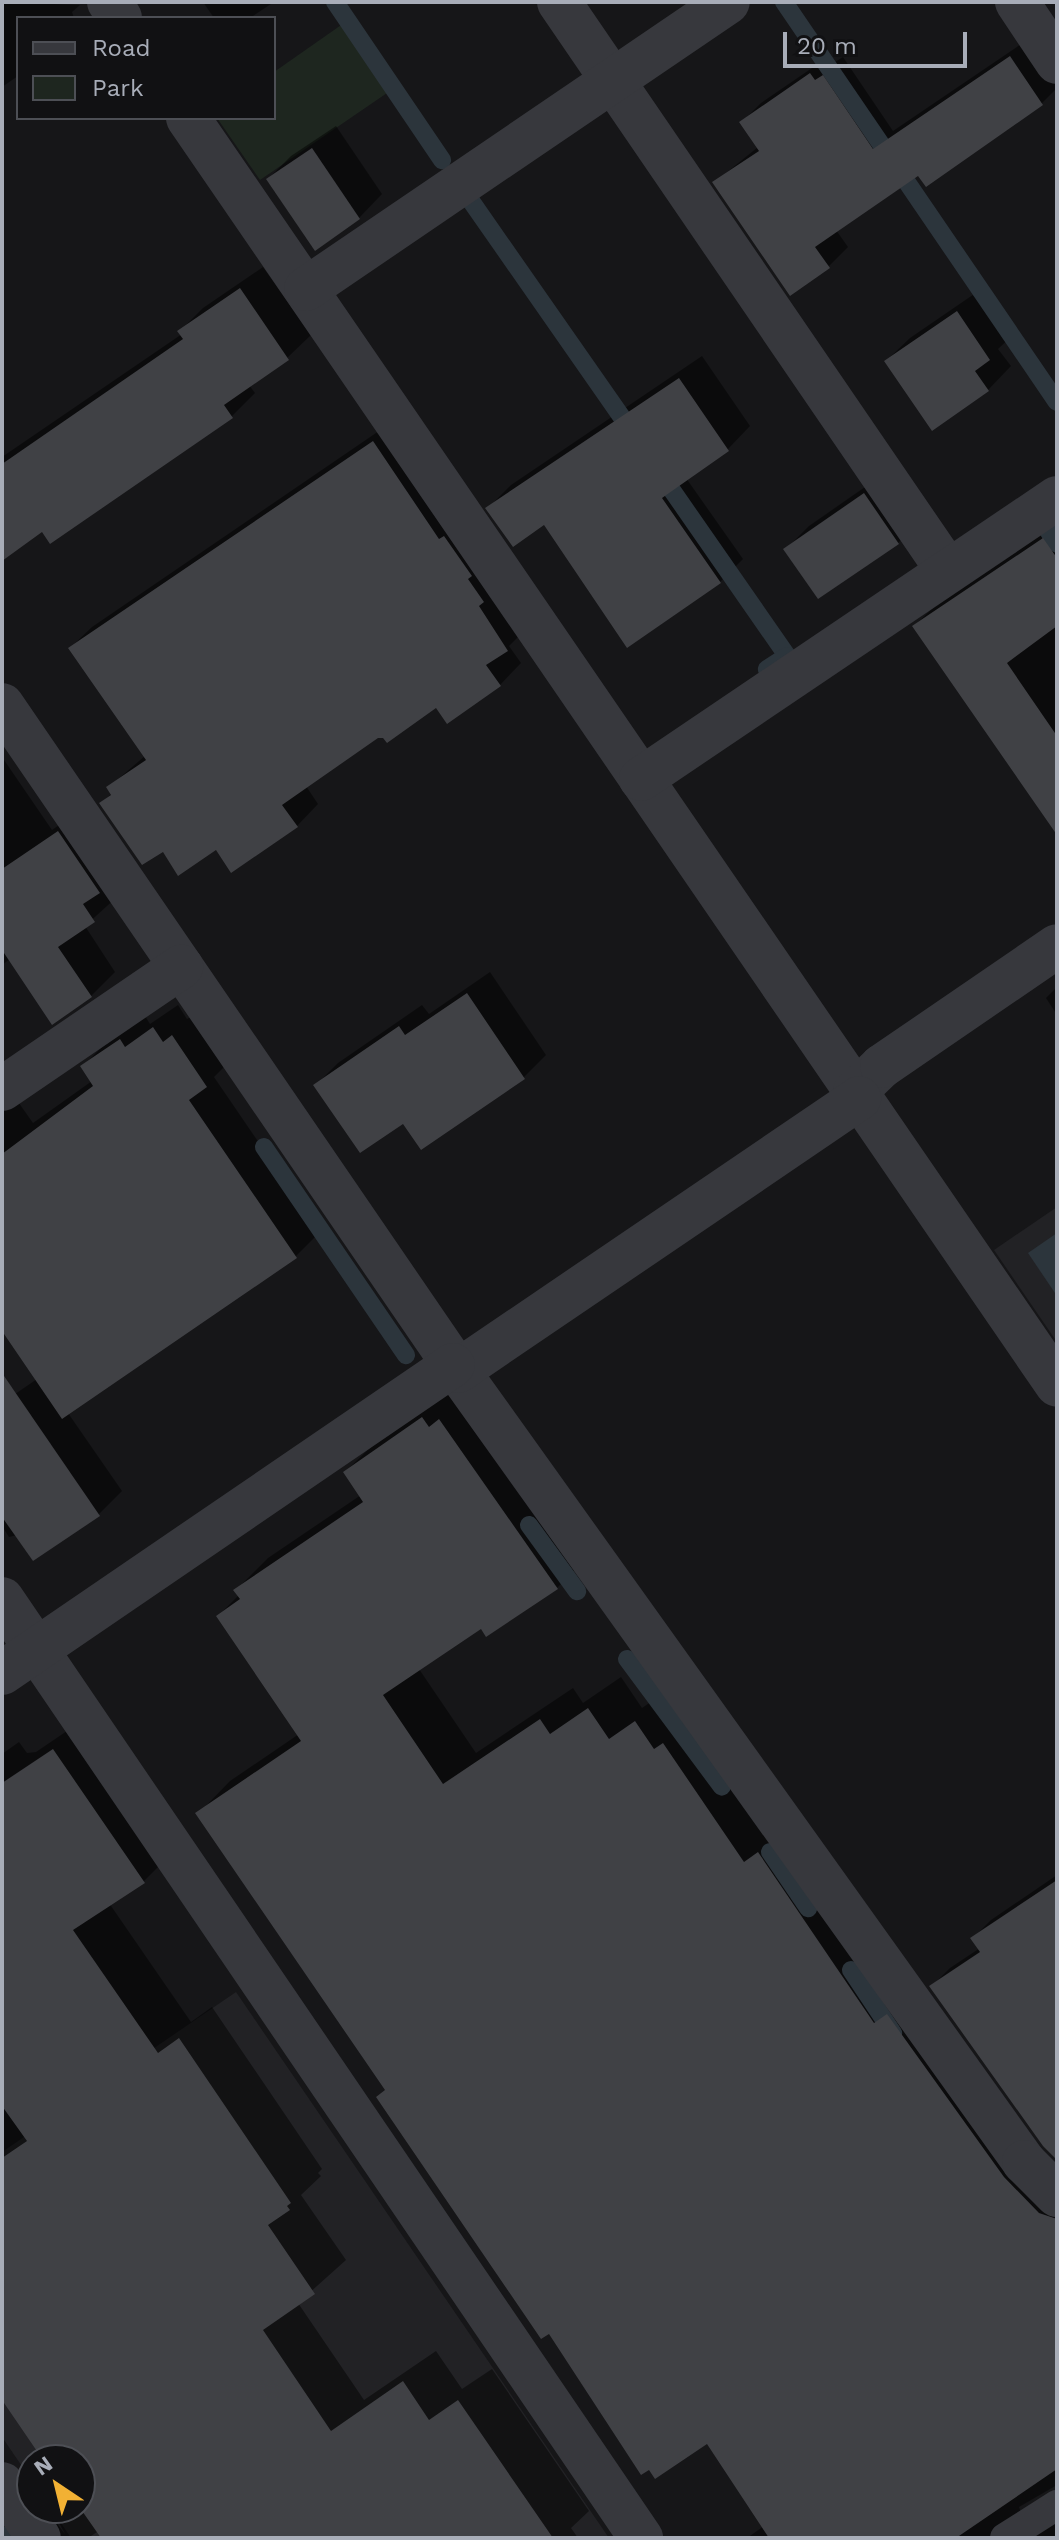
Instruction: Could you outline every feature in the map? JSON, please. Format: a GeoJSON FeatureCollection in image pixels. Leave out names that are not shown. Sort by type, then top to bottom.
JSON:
{"type":"FeatureCollection","features":[{"type":"Feature","properties":{"kind":"street"},"geometry":{"type":"LineString","coordinates":[[559,2],[948,571]]}},
{"type":"Feature","properties":{"kind":"street"},"geometry":{"type":"LineString","coordinates":[[306,289],[728,2]]}},
{"type":"Feature","properties":{"kind":"street"},"geometry":{"type":"LineString","coordinates":[[1017,2],[1057,62]]}},
{"type":"Feature","properties":{"kind":"street"},"geometry":{"type":"LineString","coordinates":[[189,120],[1057,1385]]}},
{"type":"Feature","properties":{"kind":"street"},"geometry":{"type":"LineString","coordinates":[[641,779],[1057,498]]}},
{"type":"Feature","properties":{"kind":"street"},"geometry":{"type":"LineString","coordinates":[[2,705],[455,1368],[1024,2162],[1057,2195]]}},
{"type":"Feature","properties":{"kind":"street"},"geometry":{"type":"LineString","coordinates":[[19,1661],[857,1095],[882,1066],[1057,946]]}},
{"type":"Feature","properties":{"kind":"street"},"geometry":{"type":"LineString","coordinates":[[2,1089],[181,967]]}},
{"type":"Feature","properties":{"kind":"street"},"geometry":{"type":"LineString","coordinates":[[2,1599],[19,1661],[641,2538]]}},
{"type":"Feature","properties":{"kind":"street"},"geometry":{"type":"LineString","coordinates":[[2,2484],[39,2538]]}},
{"type":"Feature","properties":{"kind":"lane"},"geometry":{"type":"LineString","coordinates":[[1005,2538],[1057,2505]]}},
{"type":"Feature","properties":{"kind":"shaded area"},"geometry":{"type":"Polygon","coordinates":[[[1057,1207],[1057,1342],[994,1250],[1057,1207]]]}},
{"type":"Feature","properties":{"kind":"shaded area"},"geometry":{"type":"Polygon","coordinates":[[[1057,1233],[1057,1296],[1028,1253],[1057,1233]]]}},
{"type":"Feature","properties":{"kind":"shaded area"},"geometry":{"type":"Polygon","coordinates":[[[236,1992],[609,2538],[71,2538],[62,2524],[96,2524],[96,2444],[16,2444],[16,2458],[2,2437],[2,2152],[236,1992]]]}},
{"type":"Feature","properties":{"kind":"green space"},"geometry":{"type":"Polygon","coordinates":[[[344,23],[390,91],[260,180],[218,120],[276,120],[276,71],[344,23]]]}},
{"type":"Feature","properties":{"kind":"building"},"geometry":{"type":"Polygon","coordinates":[[[1010,56],[1043,105],[926,187],[918,176],[815,247],[830,268],[790,296],[712,182],[759,151],[739,122],[810,73],[815,80],[823,75],[873,149],[1010,56]]]}},
{"type":"Feature","properties":{"kind":"building"},"geometry":{"type":"Polygon","coordinates":[[[312,148],[360,219],[315,251],[266,179],[312,148]]]}},
{"type":"Feature","properties":{"kind":"building"},"geometry":{"type":"Polygon","coordinates":[[[240,288],[289,360],[224,405],[233,418],[50,544],[42,532],[2,561],[2,464],[183,339],[177,331],[240,288]]]}},
{"type":"Feature","properties":{"kind":"building"},"geometry":{"type":"Polygon","coordinates":[[[957,311],[990,360],[975,371],[989,391],[932,431],[884,361],[957,311]]]}},
{"type":"Feature","properties":{"kind":"building"},"geometry":{"type":"Polygon","coordinates":[[[679,378],[729,451],[662,498],[721,583],[627,648],[544,525],[513,547],[485,508],[679,378]]]}},
{"type":"Feature","properties":{"kind":"building"},"geometry":{"type":"Polygon","coordinates":[[[373,441],[439,539],[444,536],[472,576],[468,579],[484,602],[479,606],[508,651],[486,665],[501,686],[447,724],[436,708],[387,743],[383,738],[378,738],[282,805],[298,827],[231,873],[216,850],[178,876],[163,852],[142,865],[99,803],[111,795],[106,787],[146,760],[68,648],[373,441]]]}},
{"type":"Feature","properties":{"kind":"building"},"geometry":{"type":"Polygon","coordinates":[[[864,493],[899,544],[818,599],[783,549],[864,493]]]}},
{"type":"Feature","properties":{"kind":"building"},"geometry":{"type":"Polygon","coordinates":[[[1043,538],[1057,558],[1057,626],[1007,663],[1057,736],[1057,835],[912,626],[1043,538]]]}},
{"type":"Feature","properties":{"kind":"building"},"geometry":{"type":"Polygon","coordinates":[[[58,831],[100,893],[83,904],[95,922],[58,947],[92,997],[52,1025],[2,950],[2,869],[58,831]]]}},
{"type":"Feature","properties":{"kind":"building"},"geometry":{"type":"Polygon","coordinates":[[[467,993],[525,1079],[421,1150],[403,1124],[360,1153],[313,1085],[399,1026],[405,1035],[467,993]]]}},
{"type":"Feature","properties":{"kind":"building"},"geometry":{"type":"Polygon","coordinates":[[[153,1027],[163,1042],[172,1035],[207,1087],[189,1100],[297,1258],[62,1419],[2,1331],[2,1154],[93,1086],[80,1066],[120,1039],[125,1047],[153,1027]]]}},
{"type":"Feature","properties":{"kind":"building"},"geometry":{"type":"Polygon","coordinates":[[[2,1373],[100,1516],[33,1561],[2,1517],[2,1373]]]}},
{"type":"Feature","properties":{"kind":"building"},"geometry":{"type":"Polygon","coordinates":[[[422,1417],[429,1427],[439,1419],[558,1589],[486,1637],[481,1629],[383,1695],[443,1784],[540,1719],[550,1734],[588,1708],[609,1739],[635,1721],[654,1749],[663,1743],[744,1862],[758,1852],[874,2023],[887,2014],[1004,2177],[1039,2213],[1057,2219],[1057,2469],[956,2538],[769,2538],[707,2444],[655,2479],[649,2470],[641,2475],[549,2334],[541,2339],[376,2097],[385,2090],[195,1813],[301,1741],[216,1616],[240,1599],[233,1590],[363,1502],[343,1472],[422,1417]]]}},
{"type":"Feature","properties":{"kind":"building"},"geometry":{"type":"Polygon","coordinates":[[[53,1749],[145,1883],[73,1930],[158,2053],[179,2038],[291,2203],[287,2206],[290,2210],[268,2225],[315,2294],[263,2330],[331,2431],[403,2381],[429,2420],[458,2400],[553,2538],[101,2538],[91,2524],[96,2524],[96,2444],[32,2444],[2,2400],[2,2158],[27,2141],[2,2106],[2,1783],[53,1749]]]}},
{"type":"Feature","properties":{"kind":"building"},"geometry":{"type":"Polygon","coordinates":[[[1057,1880],[1057,2160],[1043,2146],[929,1986],[980,1952],[970,1938],[1057,1880]]]}},
{"type":"Feature","properties":{"kind":"waterway"},"geometry":{"type":"LineString","coordinates":[[335,2],[442,160]]}},
{"type":"Feature","properties":{"kind":"waterway"},"geometry":{"type":"LineString","coordinates":[[784,2],[1057,402]]}},
{"type":"Feature","properties":{"kind":"waterway"},"geometry":{"type":"LineString","coordinates":[[471,201],[634,435]]}},
{"type":"Feature","properties":{"kind":"waterway"},"geometry":{"type":"LineString","coordinates":[[660,473],[787,656],[767,669]]}},
{"type":"Feature","properties":{"kind":"waterway"},"geometry":{"type":"LineString","coordinates":[[1049,532],[1057,544]]}},
{"type":"Feature","properties":{"kind":"waterway"},"geometry":{"type":"LineString","coordinates":[[264,1147],[406,1355]]}},
{"type":"Feature","properties":{"kind":"waterway"},"geometry":{"type":"LineString","coordinates":[[529,1525],[577,1591]]}},
{"type":"Feature","properties":{"kind":"waterway"},"geometry":{"type":"LineString","coordinates":[[627,1659],[722,1787]]}},
{"type":"Feature","properties":{"kind":"waterway"},"geometry":{"type":"LineString","coordinates":[[770,1852],[808,1908]]}},
{"type":"Feature","properties":{"kind":"waterway"},"geometry":{"type":"LineString","coordinates":[[851,1970],[893,2033]]}}]}
